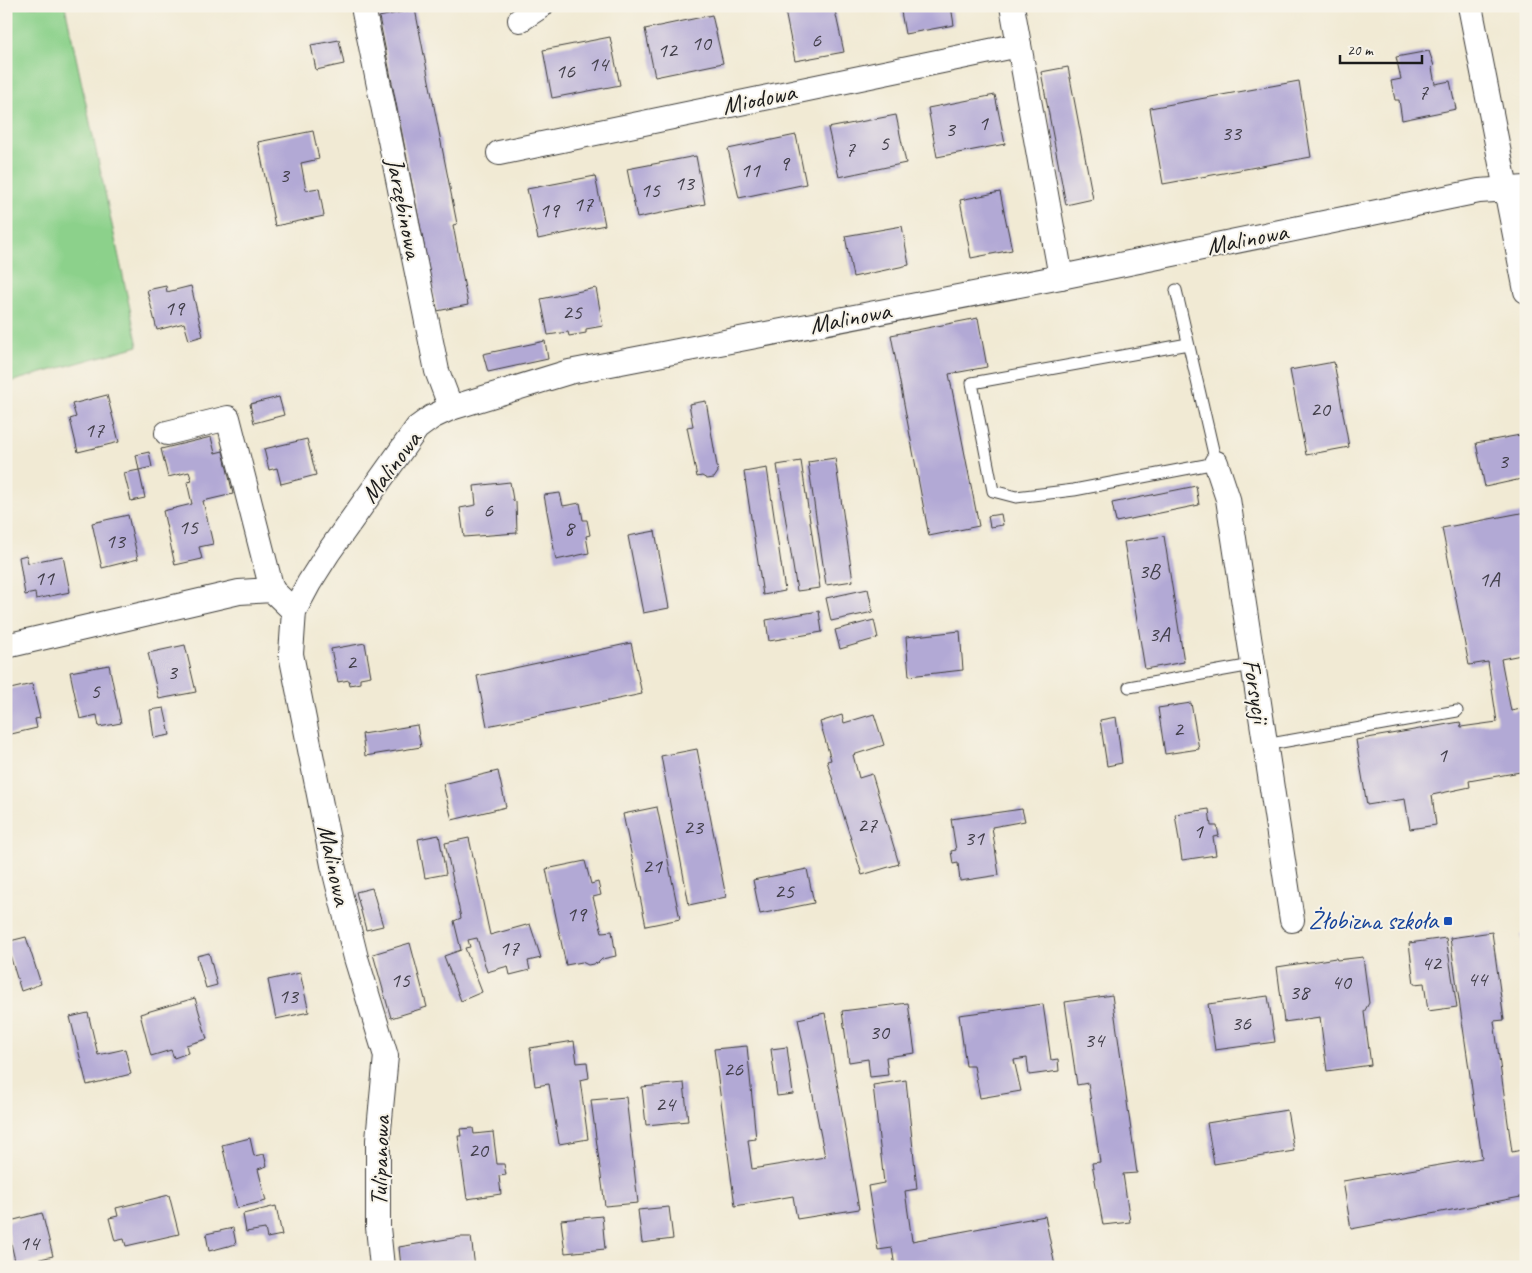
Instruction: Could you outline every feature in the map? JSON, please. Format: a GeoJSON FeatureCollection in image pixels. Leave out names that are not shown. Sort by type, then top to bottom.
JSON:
{"type":"FeatureCollection","features":[{"type":"Feature","properties":{"kind":"street"},"geometry":{"type":"LineString","coordinates":[[520,20],[541,6]]}},
{"type":"Feature","properties":{"kind":"street"},"geometry":{"type":"LineString","coordinates":[[1012,6],[1061,277]]}},
{"type":"Feature","properties":{"kind":"street"},"geometry":{"type":"LineString","coordinates":[[1470,6],[1516,189],[1526,291]]}},
{"type":"Feature","properties":{"kind":"street","name":"Jarzębinowa"},"geometry":{"type":"LineString","coordinates":[[364,9],[437,371],[451,408]]}},
{"type":"Feature","properties":{"kind":"street","name":"Miodowa"},"geometry":{"type":"LineString","coordinates":[[499,154],[1019,45]]}},
{"type":"Feature","properties":{"kind":"street","name":"Malinowa"},"geometry":{"type":"LineString","coordinates":[[386,1056],[356,958],[333,865],[291,654],[294,611],[328,553],[417,428],[432,417],[451,408],[569,372],[1061,277],[1478,191],[1516,189]]}},
{"type":"Feature","properties":{"kind":"street"},"geometry":{"type":"LineString","coordinates":[[167,433],[228,418],[272,590],[294,611]]}},
{"type":"Feature","properties":{"kind":"street","name":"Forsycji"},"geometry":{"type":"LineString","coordinates":[[1216,463],[1228,499],[1292,920]]}},
{"type":"Feature","properties":{"kind":"street"},"geometry":{"type":"LineString","coordinates":[[6,646],[239,592],[272,590]]}},
{"type":"Feature","properties":{"kind":"street","name":"Tulipanowa"},"geometry":{"type":"LineString","coordinates":[[382,1267],[378,1227],[378,1140],[386,1056]]}},
{"type":"Feature","properties":{"kind":"lane"},"geometry":{"type":"LineString","coordinates":[[1176,290],[1216,463],[1074,490],[1016,497],[993,491],[972,383],[1188,344]]}},
{"type":"Feature","properties":{"kind":"lane"},"geometry":{"type":"LineString","coordinates":[[1129,687],[1252,665]]}},
{"type":"Feature","properties":{"kind":"lane"},"geometry":{"type":"LineString","coordinates":[[1264,745],[1457,711]]}},
{"type":"Feature","properties":{"kind":"green space"},"geometry":{"type":"Polygon","coordinates":[[[6,6],[65,6],[138,346],[6,383],[6,6]]]}},
{"type":"Feature","properties":{"kind":"building"},"geometry":{"type":"Polygon","coordinates":[[[784,6],[834,6],[844,52],[795,61],[784,6]]]}},
{"type":"Feature","properties":{"kind":"building"},"geometry":{"type":"Polygon","coordinates":[[[900,6],[951,6],[954,25],[905,34],[900,6]]]}},
{"type":"Feature","properties":{"kind":"building"},"geometry":{"type":"Polygon","coordinates":[[[415,9],[457,224],[453,225],[468,305],[437,311],[379,17],[415,9]]]}},
{"type":"Feature","properties":{"kind":"building"},"geometry":{"type":"Polygon","coordinates":[[[712,15],[723,63],[655,77],[645,29],[712,15]]]}},
{"type":"Feature","properties":{"kind":"building"},"geometry":{"type":"Polygon","coordinates":[[[610,37],[620,85],[552,98],[543,50],[610,37]]]}},
{"type":"Feature","properties":{"kind":"building"},"geometry":{"type":"Polygon","coordinates":[[[339,40],[344,64],[316,70],[311,45],[339,40]]]}},
{"type":"Feature","properties":{"kind":"building"},"geometry":{"type":"Polygon","coordinates":[[[1429,51],[1434,66],[1432,68],[1435,84],[1450,81],[1456,109],[1402,120],[1399,100],[1395,100],[1391,81],[1401,79],[1396,57],[1429,51]]]}},
{"type":"Feature","properties":{"kind":"building"},"geometry":{"type":"Polygon","coordinates":[[[1068,67],[1093,199],[1066,205],[1041,72],[1068,67]]]}},
{"type":"Feature","properties":{"kind":"building"},"geometry":{"type":"Polygon","coordinates":[[[1299,81],[1311,157],[1163,184],[1150,108],[1299,81]]]}},
{"type":"Feature","properties":{"kind":"building"},"geometry":{"type":"Polygon","coordinates":[[[995,95],[1005,144],[937,157],[928,108],[995,95]]]}},
{"type":"Feature","properties":{"kind":"building"},"geometry":{"type":"Polygon","coordinates":[[[896,115],[906,163],[839,177],[828,128],[896,115]]]}},
{"type":"Feature","properties":{"kind":"building"},"geometry":{"type":"Polygon","coordinates":[[[313,131],[319,159],[301,163],[306,190],[319,188],[324,216],[275,226],[258,142],[313,131]]]}},
{"type":"Feature","properties":{"kind":"building"},"geometry":{"type":"Polygon","coordinates":[[[796,135],[806,184],[739,198],[728,149],[796,135]]]}},
{"type":"Feature","properties":{"kind":"building"},"geometry":{"type":"Polygon","coordinates":[[[696,156],[705,204],[637,218],[627,169],[696,156]]]}},
{"type":"Feature","properties":{"kind":"building"},"geometry":{"type":"Polygon","coordinates":[[[595,176],[605,225],[538,239],[527,189],[595,176]]]}},
{"type":"Feature","properties":{"kind":"building"},"geometry":{"type":"Polygon","coordinates":[[[1000,192],[1012,250],[971,258],[960,200],[1000,192]]]}},
{"type":"Feature","properties":{"kind":"building"},"geometry":{"type":"Polygon","coordinates":[[[902,226],[909,265],[853,277],[845,236],[902,226]]]}},
{"type":"Feature","properties":{"kind":"building"},"geometry":{"type":"Polygon","coordinates":[[[166,286],[167,292],[191,286],[203,336],[189,340],[184,323],[157,330],[147,290],[166,286]]]}},
{"type":"Feature","properties":{"kind":"building"},"geometry":{"type":"Polygon","coordinates":[[[596,288],[603,326],[586,329],[586,333],[569,336],[568,332],[548,335],[541,299],[596,288]]]}},
{"type":"Feature","properties":{"kind":"building"},"geometry":{"type":"Polygon","coordinates":[[[978,318],[987,367],[949,374],[979,526],[929,536],[891,335],[978,318]]]}},
{"type":"Feature","properties":{"kind":"building"},"geometry":{"type":"Polygon","coordinates":[[[545,341],[548,359],[488,372],[483,354],[545,341]]]}},
{"type":"Feature","properties":{"kind":"building"},"geometry":{"type":"Polygon","coordinates":[[[1334,362],[1349,447],[1306,455],[1290,370],[1334,362]]]}},
{"type":"Feature","properties":{"kind":"building"},"geometry":{"type":"Polygon","coordinates":[[[107,395],[119,442],[78,452],[70,419],[76,417],[72,404],[107,395]]]}},
{"type":"Feature","properties":{"kind":"building"},"geometry":{"type":"Polygon","coordinates":[[[279,397],[284,415],[254,423],[250,404],[279,397]]]}},
{"type":"Feature","properties":{"kind":"building"},"geometry":{"type":"Polygon","coordinates":[[[706,401],[718,472],[714,478],[707,479],[702,476],[697,477],[687,427],[693,426],[689,404],[706,401]]]}},
{"type":"Feature","properties":{"kind":"building"},"geometry":{"type":"Polygon","coordinates":[[[1526,434],[1526,478],[1485,487],[1476,443],[1526,434]]]}},
{"type":"Feature","properties":{"kind":"building"},"geometry":{"type":"Polygon","coordinates":[[[211,437],[215,453],[223,451],[233,494],[203,501],[213,544],[199,547],[202,559],[175,565],[163,511],[192,504],[187,482],[192,481],[189,472],[168,477],[161,449],[211,437]]]}},
{"type":"Feature","properties":{"kind":"building"},"geometry":{"type":"Polygon","coordinates":[[[307,439],[316,475],[281,484],[277,468],[269,470],[264,449],[307,439]]]}},
{"type":"Feature","properties":{"kind":"building"},"geometry":{"type":"Polygon","coordinates":[[[149,452],[152,467],[139,470],[136,455],[149,452]]]}},
{"type":"Feature","properties":{"kind":"building"},"geometry":{"type":"Polygon","coordinates":[[[835,458],[853,581],[826,585],[808,462],[835,458]]]}},
{"type":"Feature","properties":{"kind":"building"},"geometry":{"type":"Polygon","coordinates":[[[801,461],[820,588],[797,591],[777,465],[801,461]]]}},
{"type":"Feature","properties":{"kind":"building"},"geometry":{"type":"Polygon","coordinates":[[[767,468],[785,591],[763,595],[744,472],[767,468]]]}},
{"type":"Feature","properties":{"kind":"building"},"geometry":{"type":"Polygon","coordinates":[[[139,470],[145,498],[131,501],[124,473],[139,470]]]}},
{"type":"Feature","properties":{"kind":"building"},"geometry":{"type":"Polygon","coordinates":[[[510,482],[513,500],[516,502],[517,533],[464,537],[460,508],[476,505],[474,486],[510,482]]]}},
{"type":"Feature","properties":{"kind":"building"},"geometry":{"type":"Polygon","coordinates":[[[1196,486],[1199,505],[1116,522],[1112,503],[1196,486]]]}},
{"type":"Feature","properties":{"kind":"building"},"geometry":{"type":"Polygon","coordinates":[[[560,493],[563,506],[580,503],[583,520],[587,520],[590,535],[586,536],[589,553],[556,560],[544,495],[560,493]]]}},
{"type":"Feature","properties":{"kind":"building"},"geometry":{"type":"Polygon","coordinates":[[[1526,512],[1526,629],[1523,630],[1526,654],[1501,659],[1511,711],[1526,708],[1526,771],[1469,781],[1470,787],[1432,795],[1436,825],[1410,829],[1405,799],[1367,805],[1356,740],[1460,722],[1461,727],[1497,722],[1488,662],[1469,665],[1442,528],[1526,512]]]}},
{"type":"Feature","properties":{"kind":"building"},"geometry":{"type":"Polygon","coordinates":[[[1001,514],[1003,525],[990,527],[988,516],[1001,514]]]}},
{"type":"Feature","properties":{"kind":"building"},"geometry":{"type":"Polygon","coordinates":[[[128,515],[138,559],[102,568],[92,523],[128,515]]]}},
{"type":"Feature","properties":{"kind":"building"},"geometry":{"type":"Polygon","coordinates":[[[655,531],[669,608],[643,613],[628,536],[655,531]]]}},
{"type":"Feature","properties":{"kind":"building"},"geometry":{"type":"Polygon","coordinates":[[[1164,536],[1184,662],[1145,669],[1124,542],[1164,536]]]}},
{"type":"Feature","properties":{"kind":"building"},"geometry":{"type":"Polygon","coordinates":[[[26,555],[28,563],[63,556],[70,592],[36,599],[35,593],[25,595],[19,557],[26,555]]]}},
{"type":"Feature","properties":{"kind":"building"},"geometry":{"type":"Polygon","coordinates":[[[868,589],[873,612],[831,621],[826,598],[868,589]]]}},
{"type":"Feature","properties":{"kind":"building"},"geometry":{"type":"Polygon","coordinates":[[[819,611],[822,632],[769,641],[766,620],[819,611]]]}},
{"type":"Feature","properties":{"kind":"building"},"geometry":{"type":"Polygon","coordinates":[[[874,620],[878,638],[840,649],[835,630],[874,620]]]}},
{"type":"Feature","properties":{"kind":"building"},"geometry":{"type":"Polygon","coordinates":[[[960,631],[963,670],[909,676],[906,637],[960,631]]]}},
{"type":"Feature","properties":{"kind":"building"},"geometry":{"type":"Polygon","coordinates":[[[365,643],[371,676],[360,678],[360,683],[350,685],[349,680],[338,682],[331,649],[365,643]]]}},
{"type":"Feature","properties":{"kind":"building"},"geometry":{"type":"Polygon","coordinates":[[[631,643],[642,694],[487,726],[477,676],[631,643]]]}},
{"type":"Feature","properties":{"kind":"building"},"geometry":{"type":"Polygon","coordinates":[[[185,645],[196,692],[159,699],[148,653],[185,645]]]}},
{"type":"Feature","properties":{"kind":"building"},"geometry":{"type":"Polygon","coordinates":[[[109,665],[121,723],[99,727],[97,715],[80,719],[70,672],[109,665]]]}},
{"type":"Feature","properties":{"kind":"building"},"geometry":{"type":"Polygon","coordinates":[[[32,684],[40,718],[35,719],[37,728],[7,735],[6,690],[32,684]]]}},
{"type":"Feature","properties":{"kind":"building"},"geometry":{"type":"Polygon","coordinates":[[[1191,703],[1199,749],[1165,754],[1158,708],[1191,703]]]}},
{"type":"Feature","properties":{"kind":"building"},"geometry":{"type":"Polygon","coordinates":[[[164,708],[170,735],[154,738],[150,710],[164,708]]]}},
{"type":"Feature","properties":{"kind":"building"},"geometry":{"type":"Polygon","coordinates":[[[874,714],[884,745],[853,755],[859,778],[872,774],[899,864],[862,875],[827,761],[831,760],[820,722],[842,715],[844,723],[874,714]]]}},
{"type":"Feature","properties":{"kind":"building"},"geometry":{"type":"Polygon","coordinates":[[[1116,717],[1122,763],[1107,766],[1100,720],[1116,717]]]}},
{"type":"Feature","properties":{"kind":"building"},"geometry":{"type":"Polygon","coordinates":[[[417,725],[421,747],[365,756],[362,734],[417,725]]]}},
{"type":"Feature","properties":{"kind":"building"},"geometry":{"type":"Polygon","coordinates":[[[697,749],[726,897],[689,905],[661,756],[697,749]]]}},
{"type":"Feature","properties":{"kind":"building"},"geometry":{"type":"Polygon","coordinates":[[[498,771],[506,807],[452,820],[443,784],[498,771]]]}},
{"type":"Feature","properties":{"kind":"building"},"geometry":{"type":"Polygon","coordinates":[[[657,807],[680,919],[646,926],[623,814],[657,807]]]}},
{"type":"Feature","properties":{"kind":"building"},"geometry":{"type":"Polygon","coordinates":[[[1022,809],[1025,821],[992,827],[999,875],[960,881],[958,863],[953,864],[951,851],[956,850],[951,819],[1022,809]]]}},
{"type":"Feature","properties":{"kind":"building"},"geometry":{"type":"Polygon","coordinates":[[[1209,809],[1211,826],[1217,826],[1219,836],[1213,837],[1216,855],[1182,860],[1175,814],[1209,809]]]}},
{"type":"Feature","properties":{"kind":"building"},"geometry":{"type":"Polygon","coordinates":[[[439,835],[446,874],[425,878],[418,839],[439,835]]]}},
{"type":"Feature","properties":{"kind":"building"},"geometry":{"type":"Polygon","coordinates":[[[469,838],[490,935],[530,924],[541,958],[528,961],[530,970],[510,975],[508,966],[487,972],[477,938],[468,940],[470,947],[465,948],[482,992],[461,1001],[444,956],[461,950],[454,921],[461,918],[445,843],[469,838]]]}},
{"type":"Feature","properties":{"kind":"building"},"geometry":{"type":"Polygon","coordinates":[[[585,861],[591,884],[598,882],[601,895],[593,897],[602,932],[612,931],[616,956],[588,965],[582,962],[566,965],[546,869],[585,861]]]}},
{"type":"Feature","properties":{"kind":"building"},"geometry":{"type":"Polygon","coordinates":[[[807,869],[814,903],[760,914],[753,880],[807,869]]]}},
{"type":"Feature","properties":{"kind":"building"},"geometry":{"type":"Polygon","coordinates":[[[372,888],[383,926],[366,930],[356,892],[372,888]]]}},
{"type":"Feature","properties":{"kind":"building"},"geometry":{"type":"Polygon","coordinates":[[[1492,932],[1504,1020],[1494,1021],[1512,1152],[1526,1149],[1526,1196],[1351,1229],[1343,1181],[1482,1158],[1450,938],[1492,932]]]}},
{"type":"Feature","properties":{"kind":"building"},"geometry":{"type":"Polygon","coordinates":[[[1526,933],[1526,961],[1525,961],[1521,934],[1526,933]]]}},
{"type":"Feature","properties":{"kind":"building"},"geometry":{"type":"Polygon","coordinates":[[[26,937],[41,984],[21,991],[6,942],[26,937]]]}},
{"type":"Feature","properties":{"kind":"building"},"geometry":{"type":"Polygon","coordinates":[[[1446,938],[1457,1007],[1428,1011],[1424,983],[1414,984],[1409,943],[1446,938]]]}},
{"type":"Feature","properties":{"kind":"building"},"geometry":{"type":"Polygon","coordinates":[[[410,943],[427,1007],[391,1018],[373,954],[410,943]]]}},
{"type":"Feature","properties":{"kind":"building"},"geometry":{"type":"Polygon","coordinates":[[[209,953],[217,985],[206,988],[197,956],[209,953]]]}},
{"type":"Feature","properties":{"kind":"building"},"geometry":{"type":"Polygon","coordinates":[[[1363,957],[1369,1003],[1364,1012],[1371,1065],[1327,1071],[1320,1017],[1284,1022],[1277,967],[1336,958],[1337,960],[1363,957]]]}},
{"type":"Feature","properties":{"kind":"building"},"geometry":{"type":"Polygon","coordinates":[[[300,973],[309,1012],[276,1019],[268,980],[300,973]]]}},
{"type":"Feature","properties":{"kind":"building"},"geometry":{"type":"Polygon","coordinates":[[[1112,995],[1137,1173],[1123,1174],[1130,1222],[1103,1225],[1092,1163],[1100,1162],[1088,1083],[1077,1085],[1065,1002],[1112,995]]]}},
{"type":"Feature","properties":{"kind":"building"},"geometry":{"type":"Polygon","coordinates":[[[1268,996],[1275,1042],[1215,1050],[1208,1004],[1268,996]]]}},
{"type":"Feature","properties":{"kind":"building"},"geometry":{"type":"Polygon","coordinates":[[[195,998],[207,1039],[186,1045],[188,1053],[174,1058],[171,1050],[151,1056],[140,1014],[195,998]]]}},
{"type":"Feature","properties":{"kind":"building"},"geometry":{"type":"Polygon","coordinates":[[[908,1003],[915,1053],[886,1057],[888,1075],[870,1077],[868,1059],[849,1062],[842,1011],[908,1003]]]}},
{"type":"Feature","properties":{"kind":"building"},"geometry":{"type":"Polygon","coordinates":[[[1043,1004],[1051,1060],[1058,1059],[1059,1071],[1029,1075],[1027,1058],[1014,1060],[1021,1091],[980,1098],[974,1066],[966,1066],[959,1015],[1043,1004]]]}},
{"type":"Feature","properties":{"kind":"building"},"geometry":{"type":"Polygon","coordinates":[[[88,1013],[98,1055],[125,1049],[131,1074],[87,1085],[70,1017],[88,1013]]]}},
{"type":"Feature","properties":{"kind":"building"},"geometry":{"type":"Polygon","coordinates":[[[825,1013],[859,1209],[797,1219],[793,1196],[735,1206],[714,1049],[747,1046],[756,1139],[748,1140],[752,1169],[825,1157],[798,1019],[825,1013]]]}},
{"type":"Feature","properties":{"kind":"building"},"geometry":{"type":"Polygon","coordinates":[[[574,1041],[577,1063],[587,1062],[589,1078],[580,1080],[588,1139],[559,1144],[549,1084],[535,1086],[530,1048],[574,1041]]]}},
{"type":"Feature","properties":{"kind":"building"},"geometry":{"type":"Polygon","coordinates":[[[787,1047],[793,1094],[777,1096],[771,1049],[787,1047]]]}},
{"type":"Feature","properties":{"kind":"building"},"geometry":{"type":"Polygon","coordinates":[[[906,1080],[917,1189],[905,1191],[912,1241],[1045,1216],[1055,1266],[895,1267],[892,1248],[878,1250],[868,1186],[884,1183],[873,1085],[906,1080]]]}},
{"type":"Feature","properties":{"kind":"building"},"geometry":{"type":"Polygon","coordinates":[[[684,1083],[688,1121],[646,1125],[642,1087],[684,1083]]]}},
{"type":"Feature","properties":{"kind":"building"},"geometry":{"type":"Polygon","coordinates":[[[626,1097],[638,1203],[605,1206],[591,1100],[626,1097]]]}},
{"type":"Feature","properties":{"kind":"building"},"geometry":{"type":"Polygon","coordinates":[[[1287,1110],[1294,1151],[1214,1164],[1207,1123],[1287,1110]]]}},
{"type":"Feature","properties":{"kind":"building"},"geometry":{"type":"Polygon","coordinates":[[[473,1128],[474,1134],[493,1132],[497,1164],[504,1164],[506,1175],[499,1176],[501,1194],[467,1199],[458,1136],[461,1136],[460,1129],[473,1128]]]}},
{"type":"Feature","properties":{"kind":"building"},"geometry":{"type":"Polygon","coordinates":[[[250,1138],[254,1156],[264,1154],[267,1166],[258,1169],[266,1201],[237,1208],[222,1145],[250,1138]]]}},
{"type":"Feature","properties":{"kind":"building"},"geometry":{"type":"Polygon","coordinates":[[[169,1195],[179,1234],[126,1246],[124,1239],[115,1241],[109,1218],[118,1216],[116,1208],[169,1195]]]}},
{"type":"Feature","properties":{"kind":"building"},"geometry":{"type":"Polygon","coordinates":[[[276,1206],[282,1235],[267,1238],[265,1229],[246,1232],[243,1214],[276,1206]]]}},
{"type":"Feature","properties":{"kind":"building"},"geometry":{"type":"Polygon","coordinates":[[[669,1207],[673,1239],[642,1243],[638,1210],[669,1207]]]}},
{"type":"Feature","properties":{"kind":"building"},"geometry":{"type":"Polygon","coordinates":[[[42,1213],[53,1256],[16,1265],[6,1222],[42,1213]]]}},
{"type":"Feature","properties":{"kind":"building"},"geometry":{"type":"Polygon","coordinates":[[[602,1216],[605,1249],[565,1253],[561,1220],[602,1216]]]}},
{"type":"Feature","properties":{"kind":"building"},"geometry":{"type":"Polygon","coordinates":[[[233,1228],[236,1244],[209,1251],[206,1234],[233,1228]]]}},
{"type":"Feature","properties":{"kind":"building"},"geometry":{"type":"Polygon","coordinates":[[[459,1237],[471,1237],[475,1267],[401,1267],[399,1247],[459,1237]]]}},
{"type":"Feature","properties":{"kind":"place","name":"Żłobizna szkoła"},"geometry":{"type":"Point","coordinates":[1448,921]}}]}
